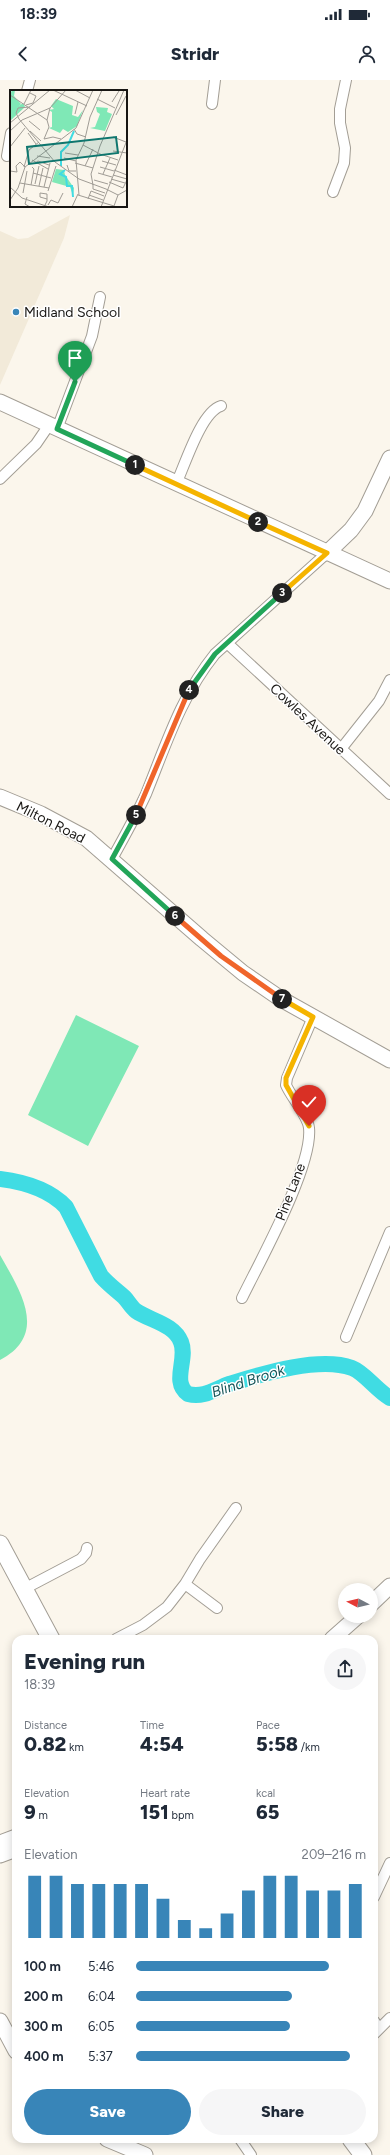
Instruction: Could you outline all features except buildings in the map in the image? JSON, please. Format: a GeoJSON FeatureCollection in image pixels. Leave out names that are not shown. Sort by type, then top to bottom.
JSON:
{"type":"FeatureCollection","features":[{"type":"Feature","properties":{"kind":"main road"},"geometry":{"type":"LineString","coordinates":[[0,1544],[49,1635]]}},
{"type":"Feature","properties":{"kind":"main road"},"geometry":{"type":"LineString","coordinates":[[354,2143],[363,2155]]}},
{"type":"Feature","properties":{"kind":"street"},"geometry":{"type":"LineString","coordinates":[[26,90],[30,80]]}},
{"type":"Feature","properties":{"kind":"street"},"geometry":{"type":"LineString","coordinates":[[212,104],[215,80]]}},
{"type":"Feature","properties":{"kind":"street"},"geometry":{"type":"LineString","coordinates":[[333,192],[344,163],[345,148],[340,123],[340,109],[346,80]]}},
{"type":"Feature","properties":{"kind":"street"},"geometry":{"type":"LineString","coordinates":[[7,156],[10,139]]}},
{"type":"Feature","properties":{"kind":"street"},"geometry":{"type":"LineString","coordinates":[[0,479],[53,427],[92,336],[100,296]]}},
{"type":"Feature","properties":{"kind":"street"},"geometry":{"type":"LineString","coordinates":[[0,402],[390,581]]}},
{"type":"Feature","properties":{"kind":"street"},"geometry":{"type":"LineString","coordinates":[[176,484],[201,426],[210,414],[216,408],[221,406]]}},
{"type":"Feature","properties":{"kind":"street"},"geometry":{"type":"LineString","coordinates":[[112,859],[134,819],[190,688],[211,659],[227,643],[351,530],[365,511],[390,458]]}},
{"type":"Feature","properties":{"kind":"street","name":"Cowles Avenue"},"geometry":{"type":"LineString","coordinates":[[227,643],[340,750],[390,794]]}},
{"type":"Feature","properties":{"kind":"street"},"geometry":{"type":"LineString","coordinates":[[340,750],[379,701],[390,680]]}},
{"type":"Feature","properties":{"kind":"street","name":"Milton Road"},"geometry":{"type":"LineString","coordinates":[[0,797],[41,814],[86,838],[112,859],[221,956],[262,986],[313,1017],[390,1060]]}},
{"type":"Feature","properties":{"kind":"street","name":"Pine Lane"},"geometry":{"type":"LineString","coordinates":[[242,1298],[296,1181],[308,1144],[309,1126],[286,1085],[286,1078],[313,1017]]}},
{"type":"Feature","properties":{"kind":"street"},"geometry":{"type":"LineString","coordinates":[[346,1338],[390,1232]]}},
{"type":"Feature","properties":{"kind":"street"},"geometry":{"type":"LineString","coordinates":[[124,1635],[144,1625],[167,1607],[185,1584],[200,1559],[236,1508]]}},
{"type":"Feature","properties":{"kind":"street"},"geometry":{"type":"LineString","coordinates":[[24,1589],[81,1559],[86,1553],[87,1548]]}},
{"type":"Feature","properties":{"kind":"street"},"geometry":{"type":"LineString","coordinates":[[185,1584],[217,1608]]}},
{"type":"Feature","properties":{"kind":"street"},"geometry":{"type":"LineString","coordinates":[[378,1597],[390,1586]]}},
{"type":"Feature","properties":{"kind":"street"},"geometry":{"type":"LineString","coordinates":[[337,1635],[350,1623]]}},
{"type":"Feature","properties":{"kind":"street"},"geometry":{"type":"LineString","coordinates":[[0,1843],[12,1838]]}},
{"type":"Feature","properties":{"kind":"street"},"geometry":{"type":"LineString","coordinates":[[0,1855],[12,1850]]}},
{"type":"Feature","properties":{"kind":"street"},"geometry":{"type":"LineString","coordinates":[[378,1888],[390,1863]]}},
{"type":"Feature","properties":{"kind":"street"},"geometry":{"type":"LineString","coordinates":[[378,2027],[390,2018]]}},
{"type":"Feature","properties":{"kind":"street"},"geometry":{"type":"LineString","coordinates":[[0,2021],[12,2044]]}},
{"type":"Feature","properties":{"kind":"street"},"geometry":{"type":"LineString","coordinates":[[116,2143],[145,2155]]}},
{"type":"Feature","properties":{"kind":"street"},"geometry":{"type":"LineString","coordinates":[[243,2143],[251,2155]]}},
{"type":"Feature","properties":{"kind":"shaded area","name":"Midland School"},"geometry":{"type":"Polygon","coordinates":[[[70,215],[64,238],[0,385],[0,231],[18,239],[28,238],[70,215]]]}},
{"type":"Feature","properties":{"kind":"green space"},"geometry":{"type":"Polygon","coordinates":[[[76,1015],[139,1046],[88,1146],[28,1115],[76,1015]]]}},
{"type":"Feature","properties":{"kind":"green space"},"geometry":{"type":"Polygon","coordinates":[[[0,1255],[22,1296],[26,1310],[27,1324],[24,1337],[15,1349],[0,1360],[0,1255]]]}},
{"type":"Feature","properties":{"kind":"waterway","name":"Blind Brook"},"geometry":{"type":"LineString","coordinates":[[0,1179],[36,1187],[52,1195],[66,1207],[101,1276],[124,1297],[136,1311],[168,1327],[178,1336],[183,1349],[180,1377],[181,1383],[183,1389],[188,1394],[204,1394],[229,1384],[274,1371],[307,1365],[324,1364],[339,1365],[357,1370],[390,1398]]}},
{"type":"Feature","properties":{"kind":"place","name":"Midland School"},"geometry":{"type":"Point","coordinates":[16,312]}},
{"type":"Feature","properties":{"kind":"route"},"geometry":{"type":"LineString","coordinates":[[75,382],[57,429],[327,553],[215,654],[199,674],[190,688],[180,709],[131,825],[112,859],[221,956],[280,999],[313,1017],[298,1054],[286,1078],[286,1085],[289,1093],[309,1126]]}}]}
